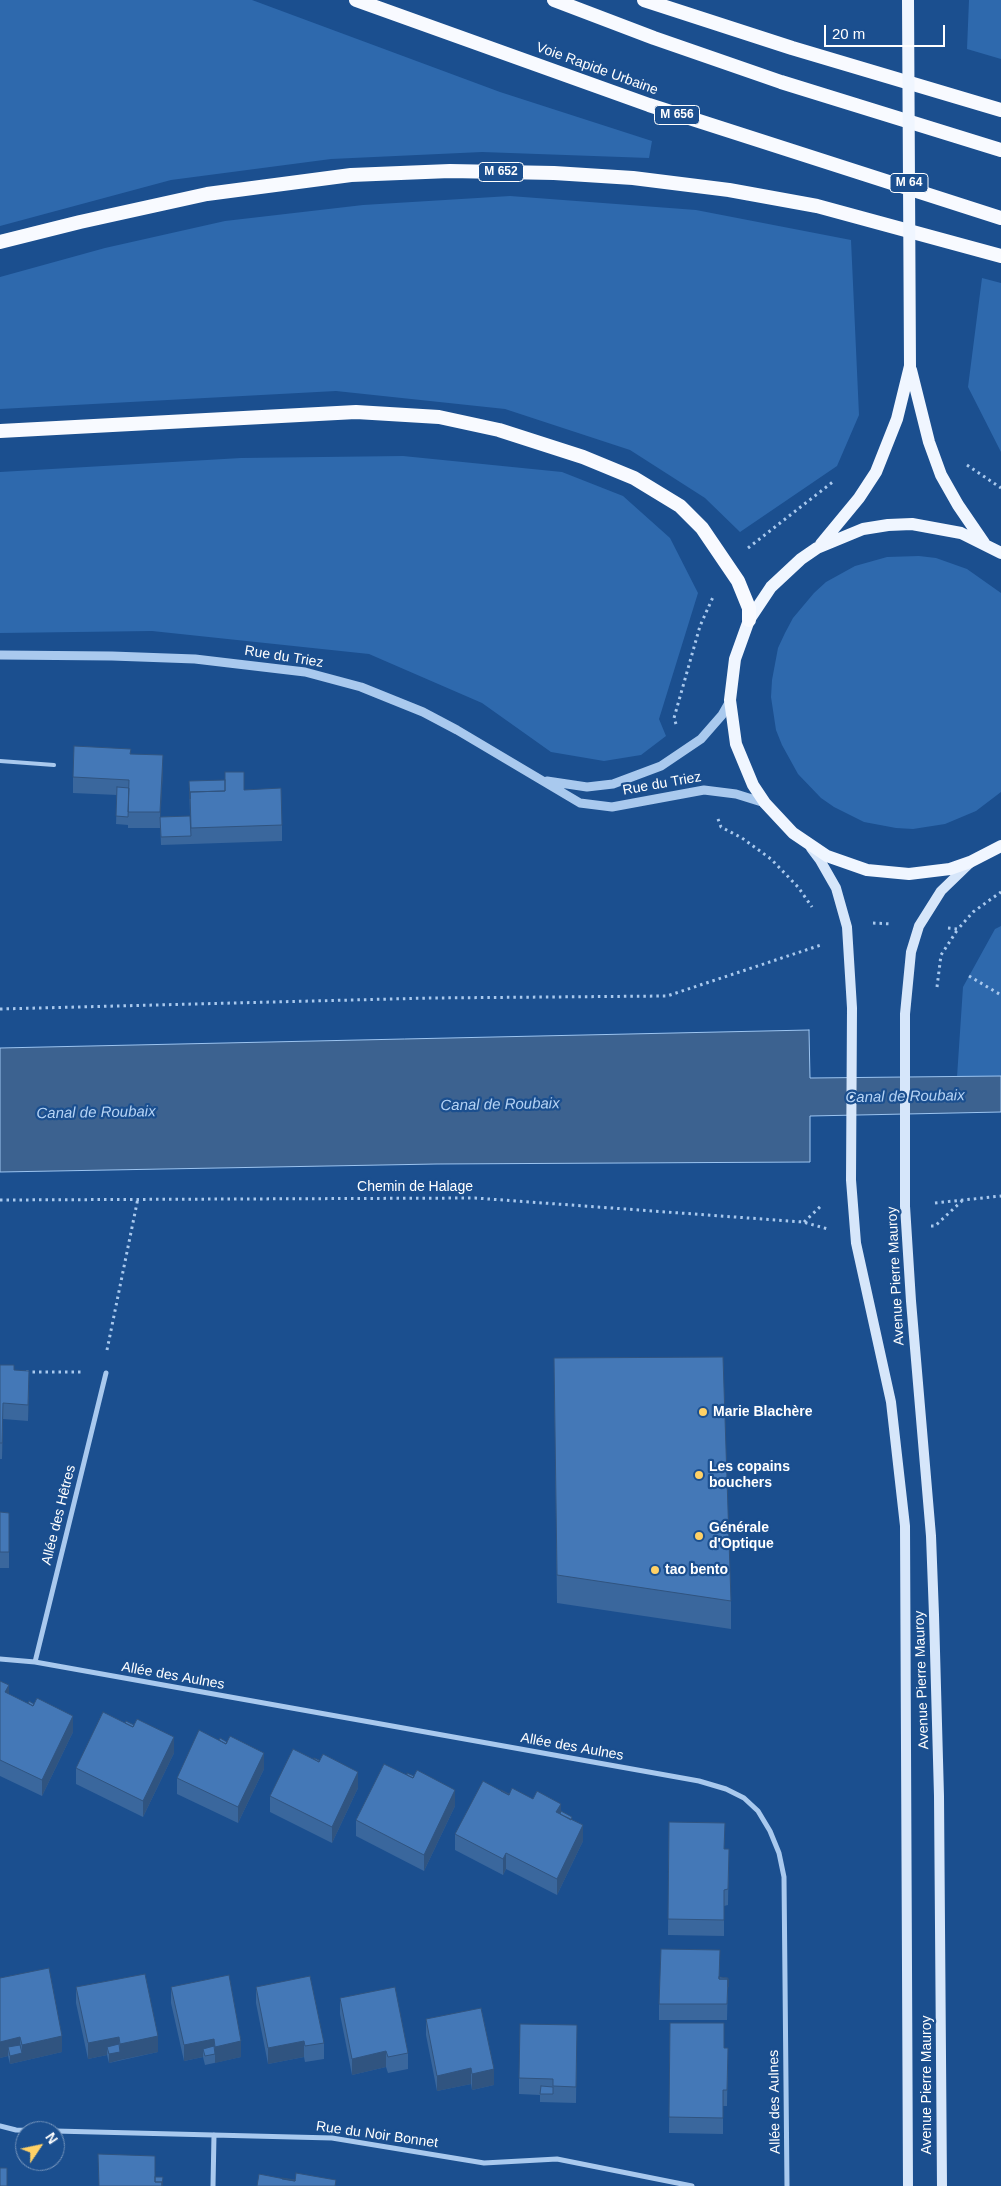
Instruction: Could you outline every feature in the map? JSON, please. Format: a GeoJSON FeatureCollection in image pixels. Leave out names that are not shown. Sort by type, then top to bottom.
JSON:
{"type":"FeatureCollection","features":[{"type":"Feature","properties":{"kind":"highway","name":"Voie Rapide Urbaine"},"geometry":{"type":"LineString","coordinates":[[356,0],[649,105],[1001,218]]}},
{"type":"Feature","properties":{"kind":"highway"},"geometry":{"type":"LineString","coordinates":[[554,0],[654,38],[781,82],[1001,150]]}},
{"type":"Feature","properties":{"kind":"highway"},"geometry":{"type":"LineString","coordinates":[[644,0],[792,48],[1001,110]]}},
{"type":"Feature","properties":{"kind":"highway","name":"M 652"},"geometry":{"type":"LineString","coordinates":[[0,242],[207,194],[351,175],[450,171],[554,173],[633,178],[729,190],[817,206],[1001,256]]}},
{"type":"Feature","properties":{"kind":"highway"},"geometry":{"type":"LineString","coordinates":[[0,432],[356,412],[439,417],[466,422],[583,457],[658,491],[680,506],[702,528],[729,566],[744,594],[749,620]]}},
{"type":"Feature","properties":{"kind":"main road","name":"M 64"},"geometry":{"type":"LineString","coordinates":[[908,0],[910,366],[929,442],[941,475],[958,505],[984,543]]}},
{"type":"Feature","properties":{"kind":"main road","name":"M 64"},"geometry":{"type":"LineString","coordinates":[[817,548],[859,498],[876,472],[897,419],[910,366]]}},
{"type":"Feature","properties":{"kind":"main road"},"geometry":{"type":"LineString","coordinates":[[1001,553],[961,533],[912,524],[863,529],[817,548],[795,563],[771,587],[749,620],[735,659],[730,700],[732,722],[741,758],[753,785],[765,803],[793,833],[809,846],[847,864],[888,873],[930,873],[970,862],[1001,846]]}},
{"type":"Feature","properties":{"kind":"main road"},"geometry":{"type":"LineString","coordinates":[[809,846],[829,875],[846,919]]}},
{"type":"Feature","properties":{"kind":"main road"},"geometry":{"type":"LineString","coordinates":[[919,926],[941,891],[970,862]]}},
{"type":"Feature","properties":{"kind":"main road","name":"Avenue Pierre Mauroy"},"geometry":{"type":"LineString","coordinates":[[846,919],[851,968],[851,1180],[856,1243],[891,1402],[905,1526],[908,2186]]}},
{"type":"Feature","properties":{"kind":"main road","name":"Avenue Pierre Mauroy"},"geometry":{"type":"LineString","coordinates":[[919,926],[911,952],[905,1014],[905,1174],[911,1301],[931,1536],[934,1615],[939,1796],[942,2186]]}},
{"type":"Feature","properties":{"kind":"street","name":"Rue du Triez"},"geometry":{"type":"LineString","coordinates":[[0,655],[195,659],[305,672],[361,687],[416,709],[465,734],[580,803],[612,807],[704,790],[736,794],[765,803]]}},
{"type":"Feature","properties":{"kind":"street","name":"Rue du Triez"},"geometry":{"type":"LineString","coordinates":[[539,779],[587,787],[613,784],[661,766],[688,750],[713,726],[730,700]]}},
{"type":"Feature","properties":{"kind":"street","name":"Allée des Hêtres"},"geometry":{"type":"LineString","coordinates":[[34,1662],[106,1372]]}},
{"type":"Feature","properties":{"kind":"street","name":"Allée des Aulnes"},"geometry":{"type":"LineString","coordinates":[[0,1659],[34,1662],[699,1781],[744,1798],[758,1811],[770,1831],[779,1853],[784,1877],[787,2186]]}},
{"type":"Feature","properties":{"kind":"street","name":"Rue du Noir Bonnet"},"geometry":{"type":"LineString","coordinates":[[0,2126],[15,2130]]}},
{"type":"Feature","properties":{"kind":"street","name":"Rue du Noir Bonnet"},"geometry":{"type":"LineString","coordinates":[[65,2131],[214,2135],[260,2134],[332,2138],[484,2163],[557,2159],[692,2186]]}},
{"type":"Feature","properties":{"kind":"street"},"geometry":{"type":"LineString","coordinates":[[213,2186],[214,2135]]}},
{"type":"Feature","properties":{"kind":"lane"},"geometry":{"type":"LineString","coordinates":[[0,761],[54,764]]}},
{"type":"Feature","properties":{"kind":"path"},"geometry":{"type":"LineString","coordinates":[[688,750],[674,718],[700,626],[729,566],[753,543],[839,477]]}},
{"type":"Feature","properties":{"kind":"path"},"geometry":{"type":"LineString","coordinates":[[704,790],[721,827],[742,838],[770,859],[798,887],[818,915],[958,929],[973,912],[1001,892]]}},
{"type":"Feature","properties":{"kind":"path"},"geometry":{"type":"LineString","coordinates":[[0,1009],[430,998],[667,996],[824,944]]}},
{"type":"Feature","properties":{"kind":"path"},"geometry":{"type":"LineString","coordinates":[[969,976],[1001,995]]}},
{"type":"Feature","properties":{"kind":"path"},"geometry":{"type":"LineString","coordinates":[[935,1203],[1001,1196]]}},
{"type":"Feature","properties":{"kind":"path"},"geometry":{"type":"LineString","coordinates":[[19,1372],[106,1372],[108,1338],[138,1198]]}},
{"type":"Feature","properties":{"kind":"path","name":"Chemin de Halage"},"geometry":{"type":"LineString","coordinates":[[0,1200],[475,1198],[803,1222],[827,1229]]}},
{"type":"Feature","properties":{"kind":"path"},"geometry":{"type":"LineString","coordinates":[[935,1226],[964,1200]]}},
{"type":"Feature","properties":{"kind":"path"},"geometry":{"type":"LineString","coordinates":[[803,1222],[822,1205]]}},
{"type":"Feature","properties":{"kind":"shaded area"},"geometry":{"type":"Polygon","coordinates":[[[0,0],[252,0],[500,92],[652,141],[649,158],[482,152],[331,159],[171,180],[0,226],[0,0]]]}},
{"type":"Feature","properties":{"kind":"shaded area"},"geometry":{"type":"Polygon","coordinates":[[[969,0],[1001,0],[1001,59],[967,49],[969,0]]]}},
{"type":"Feature","properties":{"kind":"shaded area"},"geometry":{"type":"Polygon","coordinates":[[[510,196],[696,210],[851,240],[859,415],[837,466],[740,532],[705,498],[630,450],[505,409],[336,391],[0,409],[0,277],[105,248],[225,221],[363,205],[510,196]]]}},
{"type":"Feature","properties":{"kind":"shaded area"},"geometry":{"type":"Polygon","coordinates":[[[982,278],[1001,283],[1001,452],[968,387],[982,278]]]}},
{"type":"Feature","properties":{"kind":"shaded area"},"geometry":{"type":"Polygon","coordinates":[[[403,456],[562,472],[623,496],[670,538],[698,593],[659,719],[666,736],[641,755],[604,761],[551,752],[482,703],[369,654],[152,631],[0,633],[0,472],[241,458],[403,456]]]}},
{"type":"Feature","properties":{"kind":"shaded area"},"geometry":{"type":"Polygon","coordinates":[[[919,556],[936,558],[967,569],[1001,593],[1001,792],[976,811],[945,824],[913,829],[864,822],[834,807],[821,798],[798,774],[782,745],[776,730],[771,697],[778,648],[793,618],[814,593],[826,582],[855,566],[887,557],[919,556]]]}},
{"type":"Feature","properties":{"kind":"shaded area"},"geometry":{"type":"Polygon","coordinates":[[[1001,926],[1001,1076],[957,1077],[963,987],[995,929],[1001,926]]]}},
{"type":"Feature","properties":{"kind":"water","name":"Canal de Roubaix"},"geometry":{"type":"Polygon","coordinates":[[[809,1030],[810,1078],[1001,1076],[1001,1112],[810,1116],[810,1162],[436,1164],[0,1172],[0,1048],[809,1030]]]}},
{"type":"Feature","properties":{"kind":"building"},"geometry":{"type":"Polygon","coordinates":[[[74,746],[131,749],[130,754],[163,755],[160,812],[128,812],[129,780],[73,777],[74,746]]]}},
{"type":"Feature","properties":{"kind":"building"},"geometry":{"type":"Polygon","coordinates":[[[225,772],[244,772],[244,790],[281,788],[282,825],[191,828],[190,792],[225,791],[225,772]]]}},
{"type":"Feature","properties":{"kind":"building"},"geometry":{"type":"Polygon","coordinates":[[[225,780],[225,791],[190,792],[190,799],[189,781],[225,780]]]}},
{"type":"Feature","properties":{"kind":"building"},"geometry":{"type":"Polygon","coordinates":[[[117,787],[129,788],[128,817],[116,816],[117,787]]]}},
{"type":"Feature","properties":{"kind":"building"},"geometry":{"type":"Polygon","coordinates":[[[190,816],[191,836],[161,837],[160,817],[190,816]]]}},
{"type":"Feature","properties":{"kind":"building"},"geometry":{"type":"Polygon","coordinates":[[[723,1357],[731,1601],[557,1575],[554,1358],[723,1357]]]}},
{"type":"Feature","properties":{"kind":"building"},"geometry":{"type":"Polygon","coordinates":[[[0,1365],[14,1365],[14,1370],[29,1371],[28,1405],[3,1403],[2,1443],[0,1443],[0,1365]]]}},
{"type":"Feature","properties":{"kind":"building"},"geometry":{"type":"Polygon","coordinates":[[[0,1512],[9,1513],[9,1552],[0,1552],[0,1512]]]}},
{"type":"Feature","properties":{"kind":"building"},"geometry":{"type":"Polygon","coordinates":[[[0,1681],[9,1685],[5,1692],[33,1706],[37,1698],[73,1716],[42,1780],[0,1760],[0,1681]]]}},
{"type":"Feature","properties":{"kind":"building"},"geometry":{"type":"Polygon","coordinates":[[[103,1712],[133,1727],[137,1719],[174,1737],[143,1801],[76,1768],[103,1712]]]}},
{"type":"Feature","properties":{"kind":"building"},"geometry":{"type":"Polygon","coordinates":[[[126,1721],[134,1725],[133,1727],[125,1723],[126,1721]]]}},
{"type":"Feature","properties":{"kind":"building"},"geometry":{"type":"Polygon","coordinates":[[[199,1730],[226,1744],[230,1736],[264,1753],[238,1807],[177,1778],[199,1730]]]}},
{"type":"Feature","properties":{"kind":"building"},"geometry":{"type":"Polygon","coordinates":[[[220,1738],[227,1742],[226,1744],[219,1740],[220,1738]]]}},
{"type":"Feature","properties":{"kind":"building"},"geometry":{"type":"Polygon","coordinates":[[[293,1749],[319,1762],[323,1754],[358,1772],[332,1827],[270,1796],[293,1749]]]}},
{"type":"Feature","properties":{"kind":"building"},"geometry":{"type":"Polygon","coordinates":[[[384,1764],[413,1778],[417,1770],[455,1790],[424,1855],[356,1820],[384,1764]]]}},
{"type":"Feature","properties":{"kind":"building"},"geometry":{"type":"Polygon","coordinates":[[[483,1781],[509,1795],[512,1788],[533,1799],[537,1791],[561,1804],[556,1812],[583,1825],[557,1879],[506,1853],[503,1859],[455,1834],[483,1781]]]}},
{"type":"Feature","properties":{"kind":"building"},"geometry":{"type":"Polygon","coordinates":[[[561,1811],[572,1817],[571,1820],[560,1814],[561,1811]]]}},
{"type":"Feature","properties":{"kind":"building"},"geometry":{"type":"Polygon","coordinates":[[[669,1822],[725,1823],[724,1849],[729,1849],[728,1889],[724,1890],[724,1920],[668,1919],[669,1822]]]}},
{"type":"Feature","properties":{"kind":"building"},"geometry":{"type":"Polygon","coordinates":[[[661,1949],[720,1950],[719,1979],[728,1979],[727,2004],[659,2004],[661,1949]]]}},
{"type":"Feature","properties":{"kind":"building"},"geometry":{"type":"Polygon","coordinates":[[[49,1968],[62,2036],[22,2045],[20,2037],[0,2042],[0,1978],[49,1968]]]}},
{"type":"Feature","properties":{"kind":"building"},"geometry":{"type":"Polygon","coordinates":[[[145,1974],[158,2036],[120,2044],[119,2037],[88,2043],[76,1987],[145,1974]]]}},
{"type":"Feature","properties":{"kind":"building"},"geometry":{"type":"Polygon","coordinates":[[[229,1975],[241,2041],[215,2047],[214,2039],[184,2045],[171,1987],[229,1975]]]}},
{"type":"Feature","properties":{"kind":"building"},"geometry":{"type":"Polygon","coordinates":[[[310,1976],[324,2043],[305,2046],[304,2041],[268,2048],[256,1987],[310,1976]]]}},
{"type":"Feature","properties":{"kind":"building"},"geometry":{"type":"Polygon","coordinates":[[[395,1987],[408,2053],[388,2057],[386,2051],[352,2059],[340,1998],[395,1987]]]}},
{"type":"Feature","properties":{"kind":"building"},"geometry":{"type":"Polygon","coordinates":[[[481,2008],[494,2069],[472,2074],[471,2068],[437,2076],[426,2019],[481,2008]]]}},
{"type":"Feature","properties":{"kind":"building"},"geometry":{"type":"Polygon","coordinates":[[[670,2023],[724,2023],[724,2048],[728,2048],[727,2090],[723,2090],[723,2118],[669,2117],[670,2023]]]}},
{"type":"Feature","properties":{"kind":"building"},"geometry":{"type":"Polygon","coordinates":[[[520,2024],[577,2025],[576,2087],[553,2086],[553,2079],[519,2078],[520,2024]]]}},
{"type":"Feature","properties":{"kind":"building"},"geometry":{"type":"Polygon","coordinates":[[[119,2044],[120,2052],[109,2054],[107,2047],[119,2044]]]}},
{"type":"Feature","properties":{"kind":"building"},"geometry":{"type":"Polygon","coordinates":[[[20,2045],[22,2053],[10,2056],[8,2047],[20,2045]]]}},
{"type":"Feature","properties":{"kind":"building"},"geometry":{"type":"Polygon","coordinates":[[[214,2046],[215,2054],[205,2056],[203,2049],[214,2046]]]}},
{"type":"Feature","properties":{"kind":"building"},"geometry":{"type":"Polygon","coordinates":[[[541,2086],[553,2087],[553,2094],[540,2094],[541,2086]]]}},
{"type":"Feature","properties":{"kind":"building"},"geometry":{"type":"Polygon","coordinates":[[[98,2154],[155,2156],[155,2182],[162,2182],[162,2186],[99,2186],[98,2154]]]}},
{"type":"Feature","properties":{"kind":"building"},"geometry":{"type":"Polygon","coordinates":[[[0,2168],[7,2168],[7,2186],[0,2186],[0,2168]]]}},
{"type":"Feature","properties":{"kind":"building"},"geometry":{"type":"Polygon","coordinates":[[[296,2173],[336,2180],[335,2186],[257,2186],[259,2174],[295,2181],[296,2173]]]}},
{"type":"Feature","properties":{"kind":"building"},"geometry":{"type":"Polygon","coordinates":[[[155,2177],[163,2177],[162,2186],[162,2182],[155,2182],[155,2177]]]}},
{"type":"Feature","properties":{"kind":"place","name":"Marie Blachère"},"geometry":{"type":"Point","coordinates":[703,1412]}},
{"type":"Feature","properties":{"kind":"place","name":"Les copains bouchers"},"geometry":{"type":"Point","coordinates":[699,1475]}},
{"type":"Feature","properties":{"kind":"place","name":"Générale d'Optique"},"geometry":{"type":"Point","coordinates":[699,1536]}},
{"type":"Feature","properties":{"kind":"place","name":"tao bento"},"geometry":{"type":"Point","coordinates":[655,1570]}}]}
